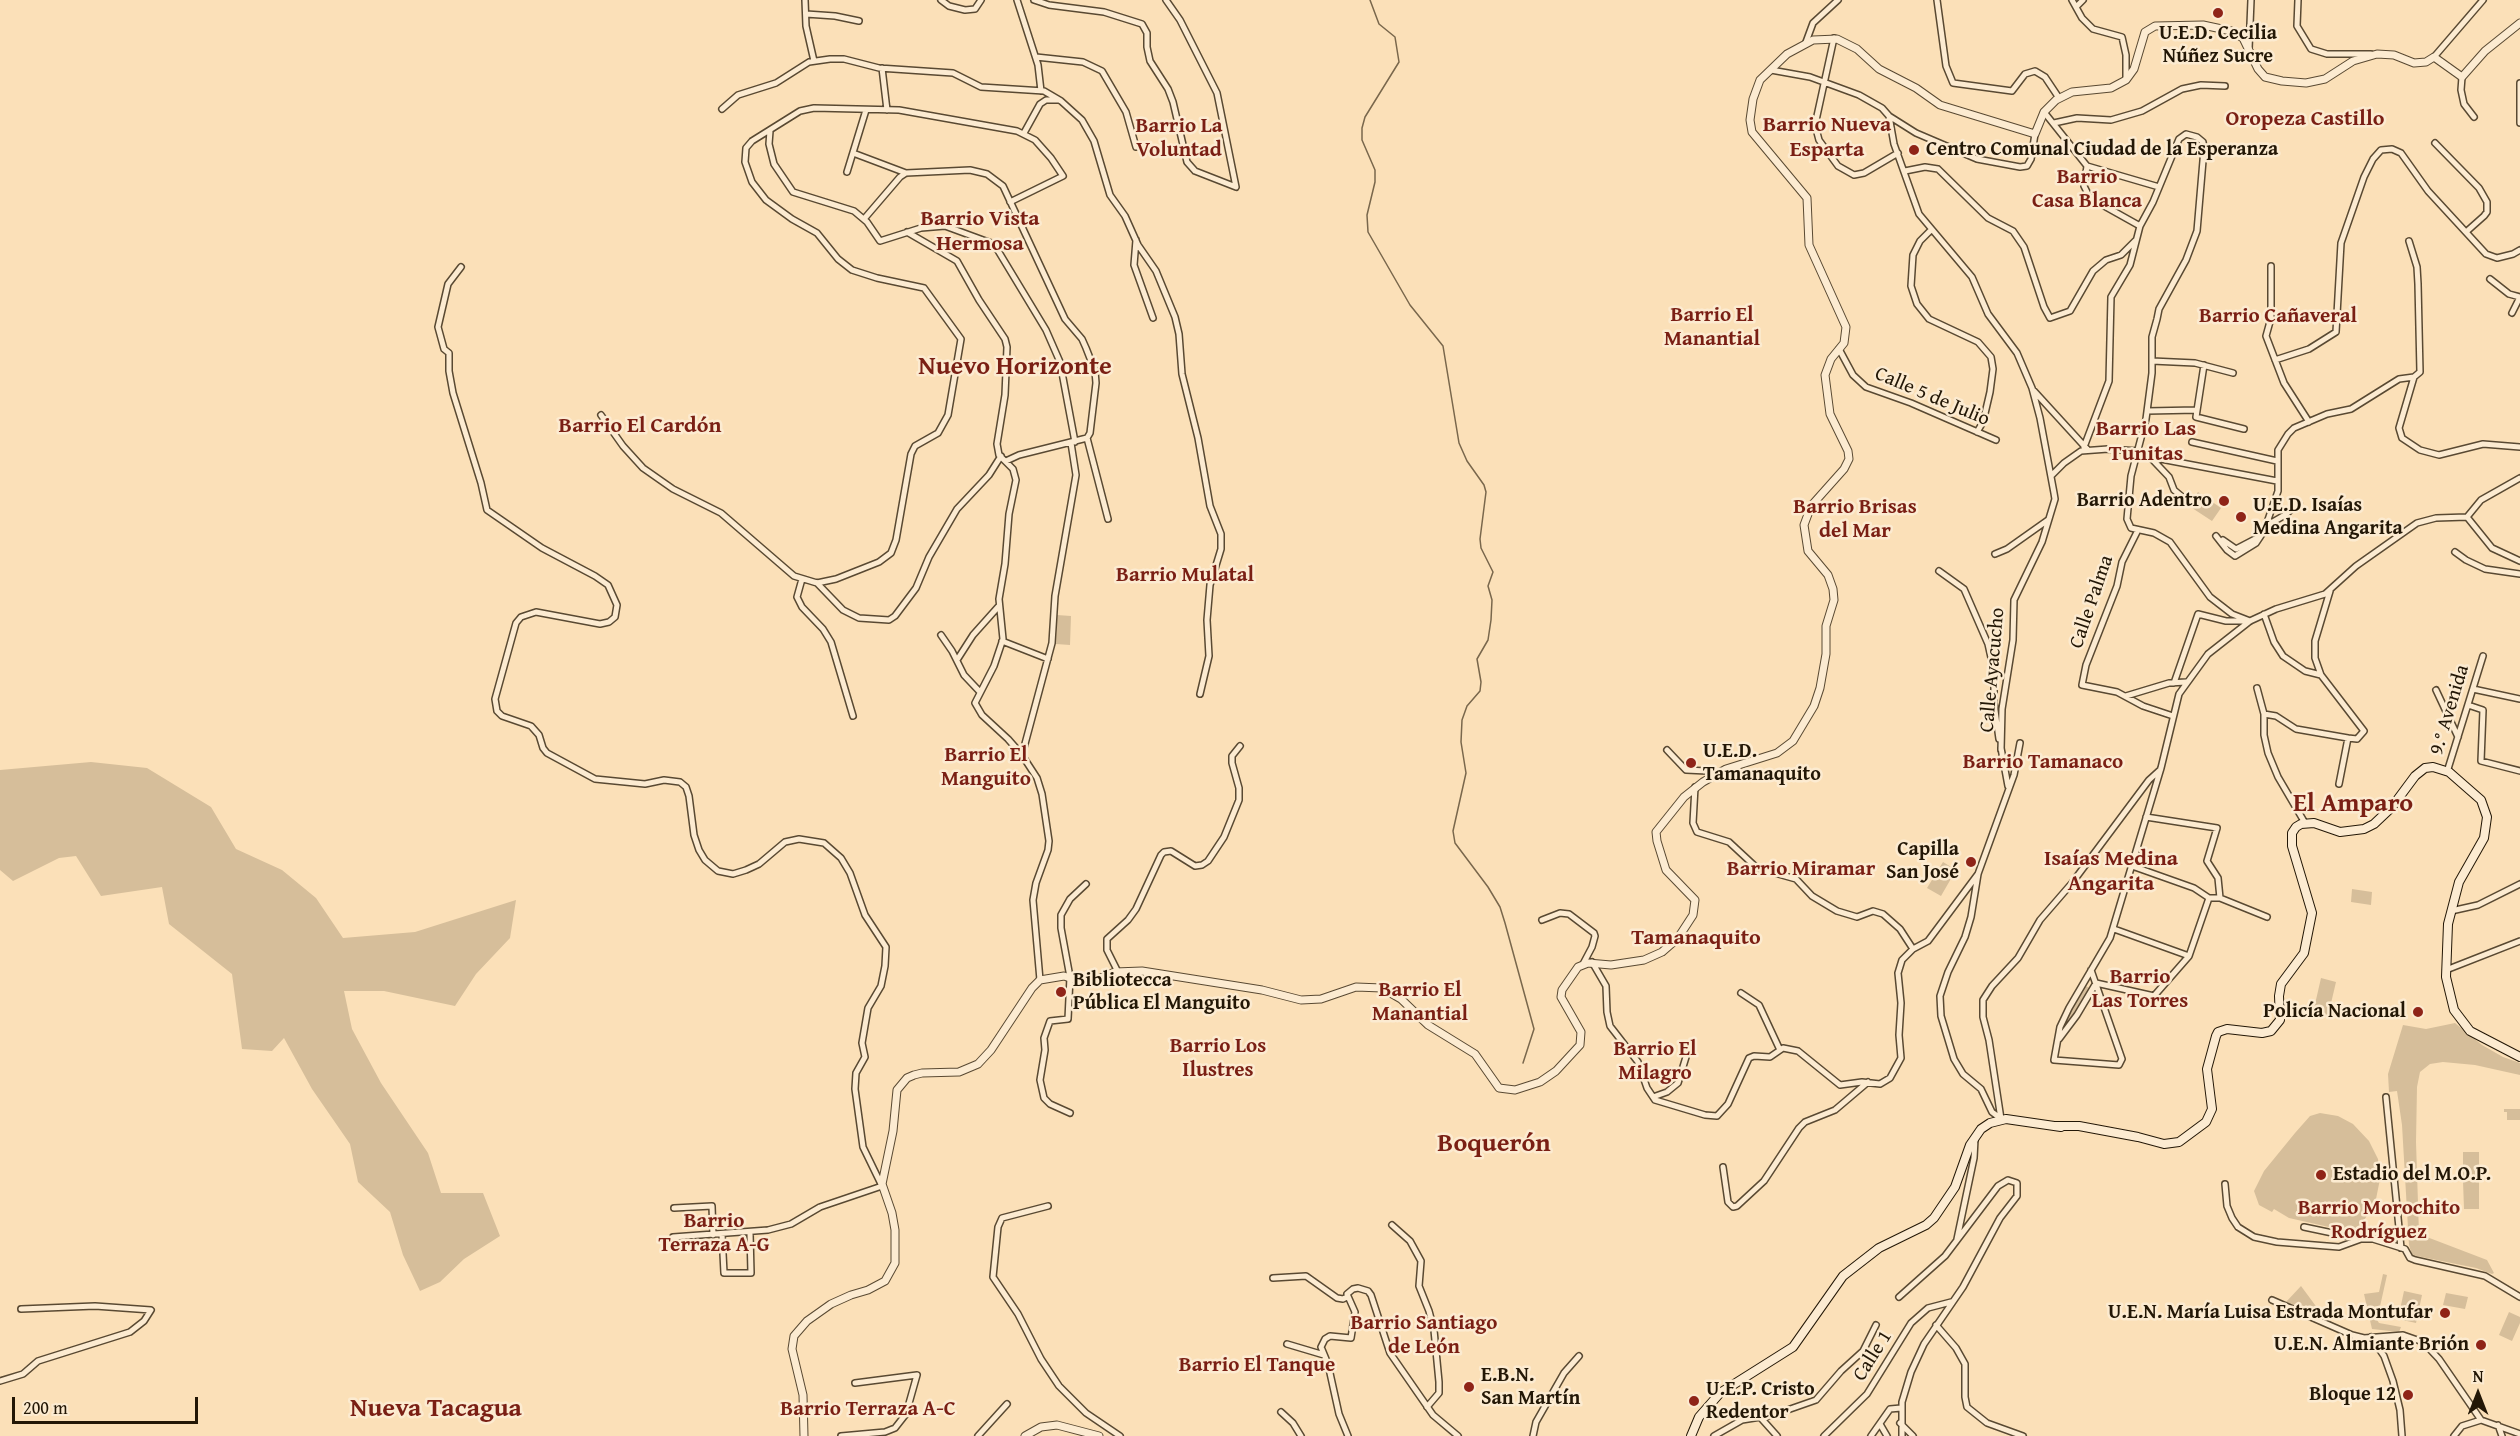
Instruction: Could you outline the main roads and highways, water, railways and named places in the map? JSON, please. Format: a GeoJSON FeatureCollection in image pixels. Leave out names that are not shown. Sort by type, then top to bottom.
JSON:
{"type":"FeatureCollection","features":[{"type":"Feature","properties":{"kind":"main road"},"geometry":{"type":"LineString","coordinates":[[1691,1436],[1699,1417],[1720,1394],[1793,1347],[1843,1275],[1879,1248],[1926,1225],[1934,1218],[1955,1187],[1975,1135],[1990,1123],[2001,1119],[2056,1126],[2073,1125],[2164,1144],[2179,1142],[2194,1132],[2210,1117],[2212,1101],[2206,1074],[2218,1032],[2227,1029],[2267,1033],[2276,1026],[2281,1014],[2280,988],[2285,977],[2304,953],[2312,917],[2292,846],[2292,833],[2296,827],[2306,823],[2314,823],[2340,832],[2364,829],[2374,824],[2392,807],[2421,769],[2433,767],[2447,772],[2481,800],[2487,817],[2486,832],[2462,874],[2451,911],[2446,939],[2446,970],[2454,1010],[2462,1022],[2481,1039],[2520,1057]]}},
{"type":"Feature","properties":{"kind":"waterway"},"geometry":{"type":"LineString","coordinates":[[1370,0],[1379,24],[1395,37],[1399,62],[1365,117],[1362,128],[1362,140],[1375,170],[1375,182],[1367,215],[1368,232],[1410,305],[1443,346],[1459,443],[1486,492],[1480,539],[1481,548],[1493,572],[1488,586],[1492,600],[1491,620],[1488,640],[1477,659],[1481,682],[1480,691],[1467,706],[1462,720],[1461,742],[1466,773],[1453,831],[1455,843],[1488,887],[1500,907],[1505,923],[1534,1029],[1523,1063]]}},
{"type":"Feature","properties":{"kind":"place","name":"U.E.D. Cecilia Núñez Sucre"},"geometry":{"type":"Point","coordinates":[2218,13]}},
{"type":"Feature","properties":{"kind":"place","name":"Centro Comunal Ciudad de la Esperanza"},"geometry":{"type":"Point","coordinates":[1914,150]}},
{"type":"Feature","properties":{"kind":"place","name":"Barrio Adentro"},"geometry":{"type":"Point","coordinates":[2224,501]}},
{"type":"Feature","properties":{"kind":"place","name":"U.E.D. Isaías Medina Angarita"},"geometry":{"type":"Point","coordinates":[2241,517]}},
{"type":"Feature","properties":{"kind":"place","name":"U.E.D. Tamanaquito"},"geometry":{"type":"Point","coordinates":[1691,763]}},
{"type":"Feature","properties":{"kind":"place","name":"Capilla San José"},"geometry":{"type":"Point","coordinates":[1971,862]}},
{"type":"Feature","properties":{"kind":"place","name":"Bibliotecca Pública El Manguito"},"geometry":{"type":"Point","coordinates":[1061,992]}},
{"type":"Feature","properties":{"kind":"place","name":"Policía Nacional"},"geometry":{"type":"Point","coordinates":[2418,1012]}},
{"type":"Feature","properties":{"kind":"place","name":"Estadio del M.O.P."},"geometry":{"type":"Point","coordinates":[2321,1175]}},
{"type":"Feature","properties":{"kind":"place","name":"U.E.N. María Luisa Estrada Montufar"},"geometry":{"type":"Point","coordinates":[2445,1313]}},
{"type":"Feature","properties":{"kind":"place","name":"U.E.N. Almiante Brión"},"geometry":{"type":"Point","coordinates":[2481,1345]}},
{"type":"Feature","properties":{"kind":"place","name":"E.B.N. San Martín"},"geometry":{"type":"Point","coordinates":[1469,1387]}},
{"type":"Feature","properties":{"kind":"place","name":"Bloque 12"},"geometry":{"type":"Point","coordinates":[2408,1395]}},
{"type":"Feature","properties":{"kind":"place","name":"U.E.P. Cristo Redentor"},"geometry":{"type":"Point","coordinates":[1694,1401]}},
{"type":"Feature","properties":{"kind":"district","name":"Oropeza Castillo"},"geometry":{"type":"Point","coordinates":[2305,119]}},
{"type":"Feature","properties":{"kind":"district","name":"Barrio Nueva Esparta"},"geometry":{"type":"Point","coordinates":[1827,138]}},
{"type":"Feature","properties":{"kind":"district","name":"Barrio La Voluntad"},"geometry":{"type":"Point","coordinates":[1179,139]}},
{"type":"Feature","properties":{"kind":"district","name":"Barrio Casa Blanca"},"geometry":{"type":"Point","coordinates":[2087,190]}},
{"type":"Feature","properties":{"kind":"district","name":"Barrio Vista Hermosa"},"geometry":{"type":"Point","coordinates":[980,232]}},
{"type":"Feature","properties":{"kind":"district","name":"Barrio Cañaveral"},"geometry":{"type":"Point","coordinates":[2278,317]}},
{"type":"Feature","properties":{"kind":"district","name":"Barrio El Manantial"},"geometry":{"type":"Point","coordinates":[1712,328]}},
{"type":"Feature","properties":{"kind":"district","name":"Nuevo Horizonte"},"geometry":{"type":"Point","coordinates":[1015,367]}},
{"type":"Feature","properties":{"kind":"district","name":"Barrio El Cardón"},"geometry":{"type":"Point","coordinates":[640,426]}},
{"type":"Feature","properties":{"kind":"district","name":"Barrio Las Tunitas"},"geometry":{"type":"Point","coordinates":[2146,442]}},
{"type":"Feature","properties":{"kind":"district","name":"Barrio Brisas del Mar"},"geometry":{"type":"Point","coordinates":[1855,520]}},
{"type":"Feature","properties":{"kind":"district","name":"Barrio Mulatal"},"geometry":{"type":"Point","coordinates":[1185,576]}},
{"type":"Feature","properties":{"kind":"district","name":"Barrio Tamanaco"},"geometry":{"type":"Point","coordinates":[2043,763]}},
{"type":"Feature","properties":{"kind":"district","name":"Barrio El Manguito"},"geometry":{"type":"Point","coordinates":[986,768]}},
{"type":"Feature","properties":{"kind":"district","name":"El Amparo"},"geometry":{"type":"Point","coordinates":[2353,804]}},
{"type":"Feature","properties":{"kind":"district","name":"Barrio Miramar"},"geometry":{"type":"Point","coordinates":[1801,870]}},
{"type":"Feature","properties":{"kind":"district","name":"Isaías Medina Angarita"},"geometry":{"type":"Point","coordinates":[2111,872]}},
{"type":"Feature","properties":{"kind":"district","name":"Tamanaquito"},"geometry":{"type":"Point","coordinates":[1696,938]}},
{"type":"Feature","properties":{"kind":"district","name":"Barrio Las Torres"},"geometry":{"type":"Point","coordinates":[2140,990]}},
{"type":"Feature","properties":{"kind":"district","name":"Barrio El Manantial"},"geometry":{"type":"Point","coordinates":[1420,1003]}},
{"type":"Feature","properties":{"kind":"district","name":"Barrio Los Ilustres"},"geometry":{"type":"Point","coordinates":[1218,1059]}},
{"type":"Feature","properties":{"kind":"district","name":"Barrio El Milagro"},"geometry":{"type":"Point","coordinates":[1655,1062]}},
{"type":"Feature","properties":{"kind":"district","name":"Boquerón"},"geometry":{"type":"Point","coordinates":[1494,1144]}},
{"type":"Feature","properties":{"kind":"district","name":"Barrio Morochito Rodríguez"},"geometry":{"type":"Point","coordinates":[2379,1221]}},
{"type":"Feature","properties":{"kind":"district","name":"Barrio Terraza A-G"},"geometry":{"type":"Point","coordinates":[714,1234]}},
{"type":"Feature","properties":{"kind":"district","name":"Barrio Santiago de León"},"geometry":{"type":"Point","coordinates":[1424,1336]}},
{"type":"Feature","properties":{"kind":"district","name":"Barrio El Tanque"},"geometry":{"type":"Point","coordinates":[1257,1366]}},
{"type":"Feature","properties":{"kind":"district","name":"Nueva Tacagua"},"geometry":{"type":"Point","coordinates":[436,1409]}},
{"type":"Feature","properties":{"kind":"district","name":"Barrio Terraza A-C"},"geometry":{"type":"Point","coordinates":[868,1410]}}]}
